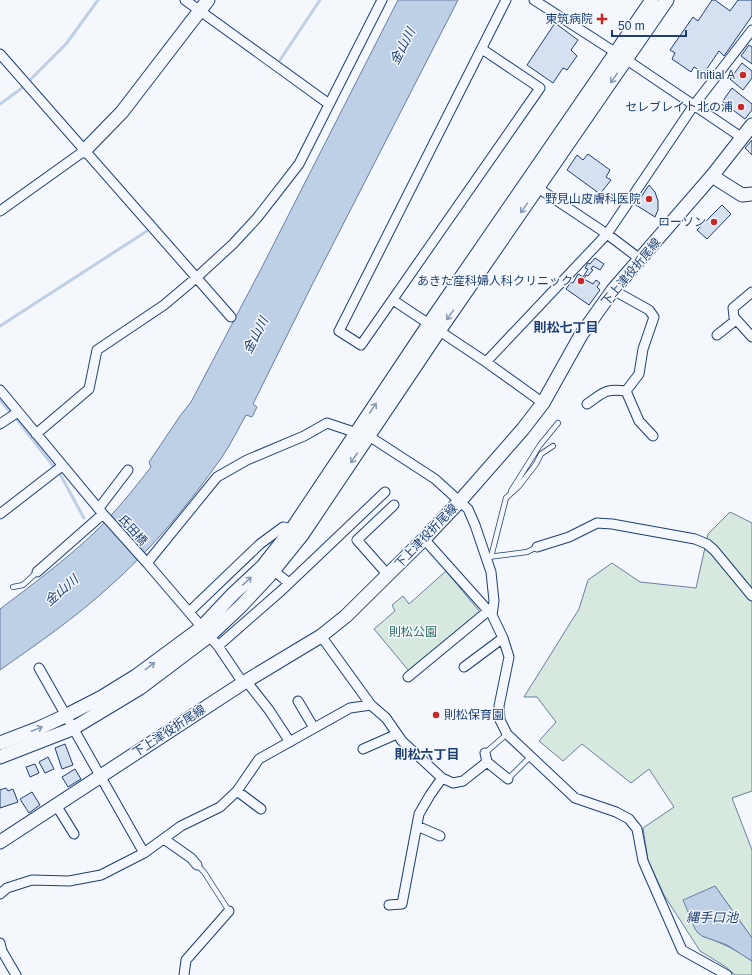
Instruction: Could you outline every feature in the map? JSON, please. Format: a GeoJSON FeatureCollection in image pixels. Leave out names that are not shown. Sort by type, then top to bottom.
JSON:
{"type":"FeatureCollection","features":[{"type":"Feature","properties":{"kind":"street"},"geometry":{"type":"LineString","coordinates":[[185,0],[204,5],[330,104]]}},
{"type":"Feature","properties":{"kind":"street"},"geometry":{"type":"LineString","coordinates":[[36,434],[89,389],[97,350],[164,305],[233,244],[257,218],[299,164],[382,0]]}},
{"type":"Feature","properties":{"kind":"street"},"geometry":{"type":"LineString","coordinates":[[482,48],[540,88],[361,345],[339,331],[506,0]]}},
{"type":"Feature","properties":{"kind":"street"},"geometry":{"type":"LineString","coordinates":[[534,0],[741,137]]}},
{"type":"Feature","properties":{"kind":"street"},"geometry":{"type":"LineString","coordinates":[[434,327],[538,188],[621,57],[652,0]]}},
{"type":"Feature","properties":{"kind":"street"},"geometry":{"type":"LineString","coordinates":[[0,743],[65,716],[210,637],[274,570],[302,535],[363,435],[434,327],[621,57],[667,0]]}},
{"type":"Feature","properties":{"kind":"street"},"geometry":{"type":"LineString","coordinates":[[0,211],[84,151],[122,112],[204,5]]}},
{"type":"Feature","properties":{"kind":"street"},"geometry":{"type":"LineString","coordinates":[[486,362],[607,234],[694,105],[752,30]]}},
{"type":"Feature","properties":{"kind":"street"},"geometry":{"type":"LineString","coordinates":[[0,54],[231,317]]}},
{"type":"Feature","properties":{"kind":"street","name":"下上津役折尾線"},"geometry":{"type":"LineString","coordinates":[[0,842],[245,683],[321,636],[346,616],[460,501],[523,429],[543,403],[581,335],[613,290],[712,176],[741,137],[752,125]]}},
{"type":"Feature","properties":{"kind":"street"},"geometry":{"type":"LineString","coordinates":[[712,176],[742,195],[752,194]]}},
{"type":"Feature","properties":{"kind":"street"},"geometry":{"type":"LineString","coordinates":[[538,188],[607,234],[640,259]]}},
{"type":"Feature","properties":{"kind":"street"},"geometry":{"type":"LineString","coordinates":[[613,290],[649,310],[654,317],[643,349],[639,374],[626,391]]}},
{"type":"Feature","properties":{"kind":"street"},"geometry":{"type":"LineString","coordinates":[[752,292],[733,308],[734,317],[752,337]]}},
{"type":"Feature","properties":{"kind":"street"},"geometry":{"type":"LineString","coordinates":[[393,300],[486,362],[543,403]]}},
{"type":"Feature","properties":{"kind":"street"},"geometry":{"type":"LineString","coordinates":[[717,335],[736,320]]}},
{"type":"Feature","properties":{"kind":"street"},"geometry":{"type":"LineString","coordinates":[[587,404],[604,392],[613,389],[626,391]]}},
{"type":"Feature","properties":{"kind":"street","name":"氏田橋"},"geometry":{"type":"LineString","coordinates":[[0,390],[62,466],[210,637],[245,683],[269,710],[290,742]]}},
{"type":"Feature","properties":{"kind":"street"},"geometry":{"type":"LineString","coordinates":[[626,391],[639,421],[653,436]]}},
{"type":"Feature","properties":{"kind":"street"},"geometry":{"type":"LineString","coordinates":[[0,424],[18,412]]}},
{"type":"Feature","properties":{"kind":"street"},"geometry":{"type":"LineString","coordinates":[[145,561],[217,477],[247,460],[304,436],[327,423],[363,435],[435,479],[468,509],[488,557],[491,572],[494,601],[490,613],[408,677]]}},
{"type":"Feature","properties":{"kind":"street"},"geometry":{"type":"LineString","coordinates":[[210,637],[233,594],[263,566],[363,435]]}},
{"type":"Feature","properties":{"kind":"street"},"geometry":{"type":"LineString","coordinates":[[0,514],[62,466]]}},
{"type":"Feature","properties":{"kind":"street"},"geometry":{"type":"LineString","coordinates":[[37,572],[102,513],[128,470]]}},
{"type":"Feature","properties":{"kind":"street"},"geometry":{"type":"LineString","coordinates":[[0,756],[72,729],[140,688],[210,637],[289,583],[385,492]]}},
{"type":"Feature","properties":{"kind":"street"},"geometry":{"type":"LineString","coordinates":[[388,575],[357,540],[394,505]]}},
{"type":"Feature","properties":{"kind":"street"},"geometry":{"type":"LineString","coordinates":[[537,547],[569,537],[597,523],[612,524],[689,538],[706,544],[714,550],[752,596]]}},
{"type":"Feature","properties":{"kind":"street"},"geometry":{"type":"LineString","coordinates":[[189,612],[260,544],[284,527],[292,529]]}},
{"type":"Feature","properties":{"kind":"street"},"geometry":{"type":"LineString","coordinates":[[424,539],[490,613],[503,638],[509,657],[499,706],[500,720],[507,734],[575,798],[629,818],[637,829],[643,861],[682,950],[726,975]]}},
{"type":"Feature","properties":{"kind":"street"},"geometry":{"type":"LineString","coordinates":[[274,570],[289,583]]}},
{"type":"Feature","properties":{"kind":"street"},"geometry":{"type":"LineString","coordinates":[[321,636],[370,705],[386,718],[402,741],[442,778],[453,782],[462,781],[486,758],[508,779]]}},
{"type":"Feature","properties":{"kind":"street"},"geometry":{"type":"LineString","coordinates":[[464,667],[503,638]]}},
{"type":"Feature","properties":{"kind":"street"},"geometry":{"type":"LineString","coordinates":[[39,668],[72,729],[101,776],[144,853]]}},
{"type":"Feature","properties":{"kind":"street"},"geometry":{"type":"LineString","coordinates":[[298,701],[314,728]]}},
{"type":"Feature","properties":{"kind":"street"},"geometry":{"type":"LineString","coordinates":[[0,894],[7,888],[32,880],[69,881],[101,875],[144,853],[181,826],[220,807],[236,791],[259,759],[350,708],[370,705]]}},
{"type":"Feature","properties":{"kind":"street"},"geometry":{"type":"LineString","coordinates":[[363,749],[397,734]]}},
{"type":"Feature","properties":{"kind":"street"},"geometry":{"type":"LineString","coordinates":[[389,905],[402,904],[419,814],[442,778]]}},
{"type":"Feature","properties":{"kind":"street"},"geometry":{"type":"LineString","coordinates":[[236,791],[261,809]]}},
{"type":"Feature","properties":{"kind":"street"},"geometry":{"type":"LineString","coordinates":[[56,805],[74,834]]}},
{"type":"Feature","properties":{"kind":"street"},"geometry":{"type":"LineString","coordinates":[[417,826],[440,836]]}},
{"type":"Feature","properties":{"kind":"street"},"geometry":{"type":"LineString","coordinates":[[164,839],[191,858],[197,865]]}},
{"type":"Feature","properties":{"kind":"street"},"geometry":{"type":"LineString","coordinates":[[184,975],[186,960],[229,911]]}},
{"type":"Feature","properties":{"kind":"street"},"geometry":{"type":"LineString","coordinates":[[0,943],[2,951],[16,975]]}},
{"type":"Feature","properties":{"kind":"lane"},"geometry":{"type":"LineString","coordinates":[[537,547],[527,552],[488,557],[506,498],[540,445],[558,423]]}},
{"type":"Feature","properties":{"kind":"lane"},"geometry":{"type":"LineString","coordinates":[[506,498],[519,486],[536,464],[541,454],[553,446]]}},
{"type":"Feature","properties":{"kind":"lane"},"geometry":{"type":"LineString","coordinates":[[13,587],[23,585],[37,572]]}},
{"type":"Feature","properties":{"kind":"lane"},"geometry":{"type":"LineString","coordinates":[[486,758],[507,734]]}},
{"type":"Feature","properties":{"kind":"lane"},"geometry":{"type":"LineString","coordinates":[[508,779],[531,756]]}},
{"type":"Feature","properties":{"kind":"lane"},"geometry":{"type":"LineString","coordinates":[[197,865],[204,872],[229,911]]}},
{"type":"Feature","properties":{"kind":"green space"},"geometry":{"type":"Polygon","coordinates":[[[730,512],[752,523],[752,791],[732,798],[752,850],[752,938],[715,886],[702,936],[740,953],[752,961],[752,975],[735,975],[726,967],[700,951],[664,895],[648,860],[643,828],[674,807],[649,769],[631,783],[582,744],[563,761],[539,741],[556,722],[537,697],[524,697],[579,609],[588,580],[612,563],[640,582],[696,588],[708,534],[730,512]]]}},
{"type":"Feature","properties":{"kind":"green space","name":"則松公園"},"geometry":{"type":"Polygon","coordinates":[[[446,571],[480,612],[409,671],[374,629],[395,611],[392,605],[403,596],[409,604],[446,571]]]}},
{"type":"Feature","properties":{"kind":"water","name":"金山川"},"geometry":{"type":"Polygon","coordinates":[[[398,0],[458,0],[312,285],[253,404],[257,407],[252,417],[246,415],[225,452],[209,475],[155,542],[109,587],[83,609],[0,670],[0,609],[36,582],[93,534],[116,510],[151,467],[149,462],[191,402],[261,269],[398,0]]]}},
{"type":"Feature","properties":{"kind":"water","name":"縄手口池"},"geometry":{"type":"Polygon","coordinates":[[[715,886],[752,938],[752,961],[727,945],[702,936],[695,929],[683,900],[715,886]]]}},
{"type":"Feature","properties":{"kind":"building"},"geometry":{"type":"Polygon","coordinates":[[[712,0],[715,0],[730,11],[738,0],[752,0],[752,16],[724,56],[719,51],[704,73],[694,67],[691,72],[672,59],[675,53],[670,50],[693,17],[698,21],[712,0]]]}},
{"type":"Feature","properties":{"kind":"building"},"geometry":{"type":"Polygon","coordinates":[[[555,23],[578,40],[571,50],[577,56],[567,70],[563,68],[553,83],[527,65],[555,23]]]}},
{"type":"Feature","properties":{"kind":"building"},"geometry":{"type":"Polygon","coordinates":[[[749,45],[752,47],[752,64],[741,56],[749,45]]]}},
{"type":"Feature","properties":{"kind":"building","name":"Initial A"},"geometry":{"type":"Polygon","coordinates":[[[742,63],[752,71],[752,78],[743,90],[730,79],[742,63]]]}},
{"type":"Feature","properties":{"kind":"building","name":"セレブレイト北の浦"},"geometry":{"type":"Polygon","coordinates":[[[732,88],[752,104],[752,110],[745,119],[722,102],[732,88]]]}},
{"type":"Feature","properties":{"kind":"building"},"geometry":{"type":"Polygon","coordinates":[[[752,140],[752,155],[745,148],[752,140]]]}},
{"type":"Feature","properties":{"kind":"building"},"geometry":{"type":"Polygon","coordinates":[[[588,154],[610,170],[606,177],[611,180],[600,194],[567,170],[577,155],[583,160],[588,154]]]}},
{"type":"Feature","properties":{"kind":"building","name":"野見山皮膚科医院"},"geometry":{"type":"Polygon","coordinates":[[[649,185],[655,192],[658,201],[658,210],[655,217],[636,205],[649,185]]]}},
{"type":"Feature","properties":{"kind":"building","name":"ローソン"},"geometry":{"type":"Polygon","coordinates":[[[722,205],[731,214],[707,239],[697,230],[722,205]]]}},
{"type":"Feature","properties":{"kind":"building","name":"あきた産科婦人科クリニック"},"geometry":{"type":"Polygon","coordinates":[[[595,258],[604,264],[600,270],[593,266],[591,269],[593,270],[588,276],[586,275],[584,279],[593,284],[596,280],[600,283],[597,287],[600,290],[589,305],[566,289],[571,282],[573,283],[578,274],[583,277],[588,269],[585,268],[588,263],[590,264],[595,258]]]}},
{"type":"Feature","properties":{"kind":"building"},"geometry":{"type":"Polygon","coordinates":[[[65,744],[73,765],[62,769],[55,748],[65,744]]]}},
{"type":"Feature","properties":{"kind":"building"},"geometry":{"type":"Polygon","coordinates":[[[48,757],[54,769],[45,773],[39,762],[48,757]]]}},
{"type":"Feature","properties":{"kind":"building"},"geometry":{"type":"Polygon","coordinates":[[[35,764],[39,773],[30,777],[26,767],[35,764]]]}},
{"type":"Feature","properties":{"kind":"building"},"geometry":{"type":"Polygon","coordinates":[[[75,769],[81,779],[68,787],[62,777],[75,769]]]}},
{"type":"Feature","properties":{"kind":"building"},"geometry":{"type":"Polygon","coordinates":[[[6,788],[8,791],[13,789],[18,802],[0,808],[0,790],[6,788]]]}},
{"type":"Feature","properties":{"kind":"building"},"geometry":{"type":"Polygon","coordinates":[[[32,792],[40,805],[29,813],[20,799],[32,792]]]}},
{"type":"Feature","properties":{"kind":"waterway"},"geometry":{"type":"LineString","coordinates":[[31,79],[66,44],[98,0]]}},
{"type":"Feature","properties":{"kind":"waterway"},"geometry":{"type":"LineString","coordinates":[[280,60],[320,0]]}},
{"type":"Feature","properties":{"kind":"waterway"},"geometry":{"type":"LineString","coordinates":[[0,104],[22,88]]}},
{"type":"Feature","properties":{"kind":"waterway"},"geometry":{"type":"LineString","coordinates":[[0,326],[147,231]]}},
{"type":"Feature","properties":{"kind":"waterway"},"geometry":{"type":"LineString","coordinates":[[0,400],[10,412]]}},
{"type":"Feature","properties":{"kind":"waterway"},"geometry":{"type":"LineString","coordinates":[[15,417],[61,476],[84,518]]}},
{"type":"Feature","properties":{"kind":"place","name":"東筑病院"},"geometry":{"type":"Point","coordinates":[602,19]}},
{"type":"Feature","properties":{"kind":"place","name":"Initial A"},"geometry":{"type":"Point","coordinates":[743,75]}},
{"type":"Feature","properties":{"kind":"place","name":"セレブレイト北の浦"},"geometry":{"type":"Point","coordinates":[741,107]}},
{"type":"Feature","properties":{"kind":"place","name":"野見山皮膚科医院"},"geometry":{"type":"Point","coordinates":[649,199]}},
{"type":"Feature","properties":{"kind":"place","name":"ローソン"},"geometry":{"type":"Point","coordinates":[714,222]}},
{"type":"Feature","properties":{"kind":"place","name":"あきた産科婦人科クリニック"},"geometry":{"type":"Point","coordinates":[581,281]}},
{"type":"Feature","properties":{"kind":"place","name":"則松保育園"},"geometry":{"type":"Point","coordinates":[436,715]}},
{"type":"Feature","properties":{"kind":"district","name":"則松七丁目"},"geometry":{"type":"Point","coordinates":[566,327]}},
{"type":"Feature","properties":{"kind":"district","name":"則松六丁目"},"geometry":{"type":"Point","coordinates":[427,754]}}]}
